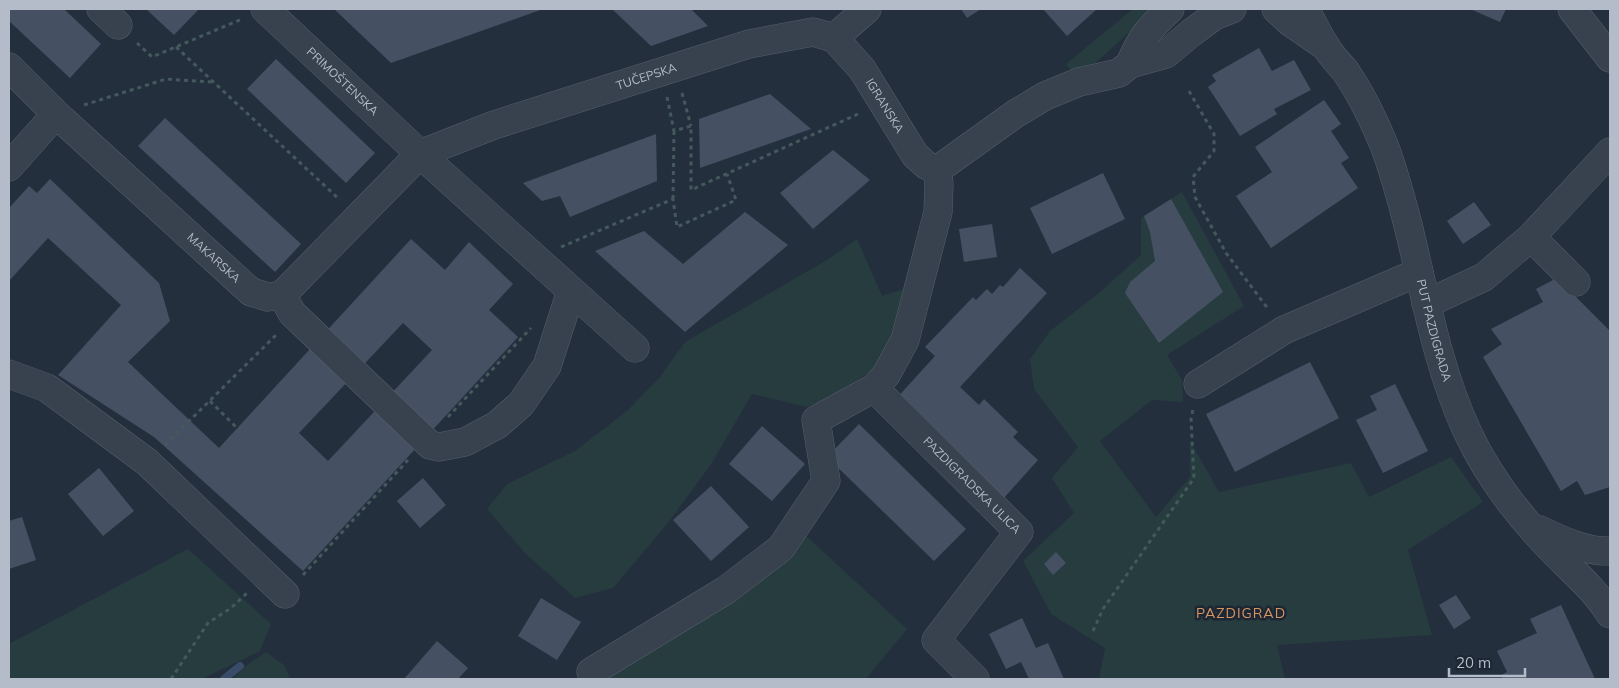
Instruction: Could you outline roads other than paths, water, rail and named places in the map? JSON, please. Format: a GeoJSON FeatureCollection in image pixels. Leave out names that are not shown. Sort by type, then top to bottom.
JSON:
{"type":"FeatureCollection","features":[{"type":"Feature","properties":{"kind":"street"},"geometry":{"type":"LineString","coordinates":[[834,38],[867,9]]}},
{"type":"Feature","properties":{"kind":"street"},"geometry":{"type":"LineString","coordinates":[[591,672],[726,590],[781,548],[826,482],[816,420],[874,388],[886,375],[905,340],[938,212],[939,184],[937,170],[1015,114],[1045,96],[1079,82],[1119,74],[1130,64],[1146,32],[1170,9]]}},
{"type":"Feature","properties":{"kind":"street"},"geometry":{"type":"LineString","coordinates":[[1130,64],[1166,54],[1214,16],[1232,9]]}},
{"type":"Feature","properties":{"kind":"street","name":"PUT PAZDIGRADA"},"geometry":{"type":"LineString","coordinates":[[1276,9],[1290,22],[1325,47]]}},
{"type":"Feature","properties":{"kind":"street","name":"PUT PAZDIGRADA"},"geometry":{"type":"LineString","coordinates":[[1306,9],[1325,47],[1346,72],[1357,90],[1384,145],[1395,178],[1441,359],[1455,402],[1468,432],[1500,486],[1528,524],[1600,592],[1610,614]]}},
{"type":"Feature","properties":{"kind":"street"},"geometry":{"type":"LineString","coordinates":[[1572,9],[1610,58]]}},
{"type":"Feature","properties":{"kind":"street","name":"PRIMOŠTENSKA"},"geometry":{"type":"LineString","coordinates":[[266,10],[420,154],[635,348]]}},
{"type":"Feature","properties":{"kind":"street","name":"TUČEPSKA"},"geometry":{"type":"LineString","coordinates":[[420,154],[494,125],[749,44],[813,32],[834,38]]}},
{"type":"Feature","properties":{"kind":"street","name":"IGRANSKA"},"geometry":{"type":"LineString","coordinates":[[834,38],[862,69],[915,155],[926,165],[937,170]]}},
{"type":"Feature","properties":{"kind":"street","name":"MAKARSKA"},"geometry":{"type":"LineString","coordinates":[[9,67],[56,114],[251,292],[268,297],[282,295]]}},
{"type":"Feature","properties":{"kind":"street"},"geometry":{"type":"LineString","coordinates":[[9,167],[56,114]]}},
{"type":"Feature","properties":{"kind":"street"},"geometry":{"type":"LineString","coordinates":[[1426,304],[1484,277],[1531,237],[1610,152]]}},
{"type":"Feature","properties":{"kind":"street"},"geometry":{"type":"LineString","coordinates":[[420,154],[282,295],[292,313],[430,445],[439,447],[466,442],[496,425],[521,404],[546,366],[571,291]]}},
{"type":"Feature","properties":{"kind":"street"},"geometry":{"type":"LineString","coordinates":[[1531,237],[1576,282]]}},
{"type":"Feature","properties":{"kind":"street"},"geometry":{"type":"LineString","coordinates":[[1198,384],[1284,330],[1419,272]]}},
{"type":"Feature","properties":{"kind":"street"},"geometry":{"type":"LineString","coordinates":[[9,374],[47,388],[147,462],[285,594]]}},
{"type":"Feature","properties":{"kind":"street","name":"PAZDIGRADSKA ULICA"},"geometry":{"type":"LineString","coordinates":[[874,388],[1018,532],[936,640],[975,679]]}},
{"type":"Feature","properties":{"kind":"street"},"geometry":{"type":"LineString","coordinates":[[1528,524],[1558,539],[1582,547],[1610,551]]}},
{"type":"Feature","properties":{"kind":"waterway"},"geometry":{"type":"LineString","coordinates":[[224,679],[240,666]]}},
{"type":"Feature","properties":{"kind":"district","name":"PAZDIGRAD"},"geometry":{"type":"Point","coordinates":[1241,613]}}]}
